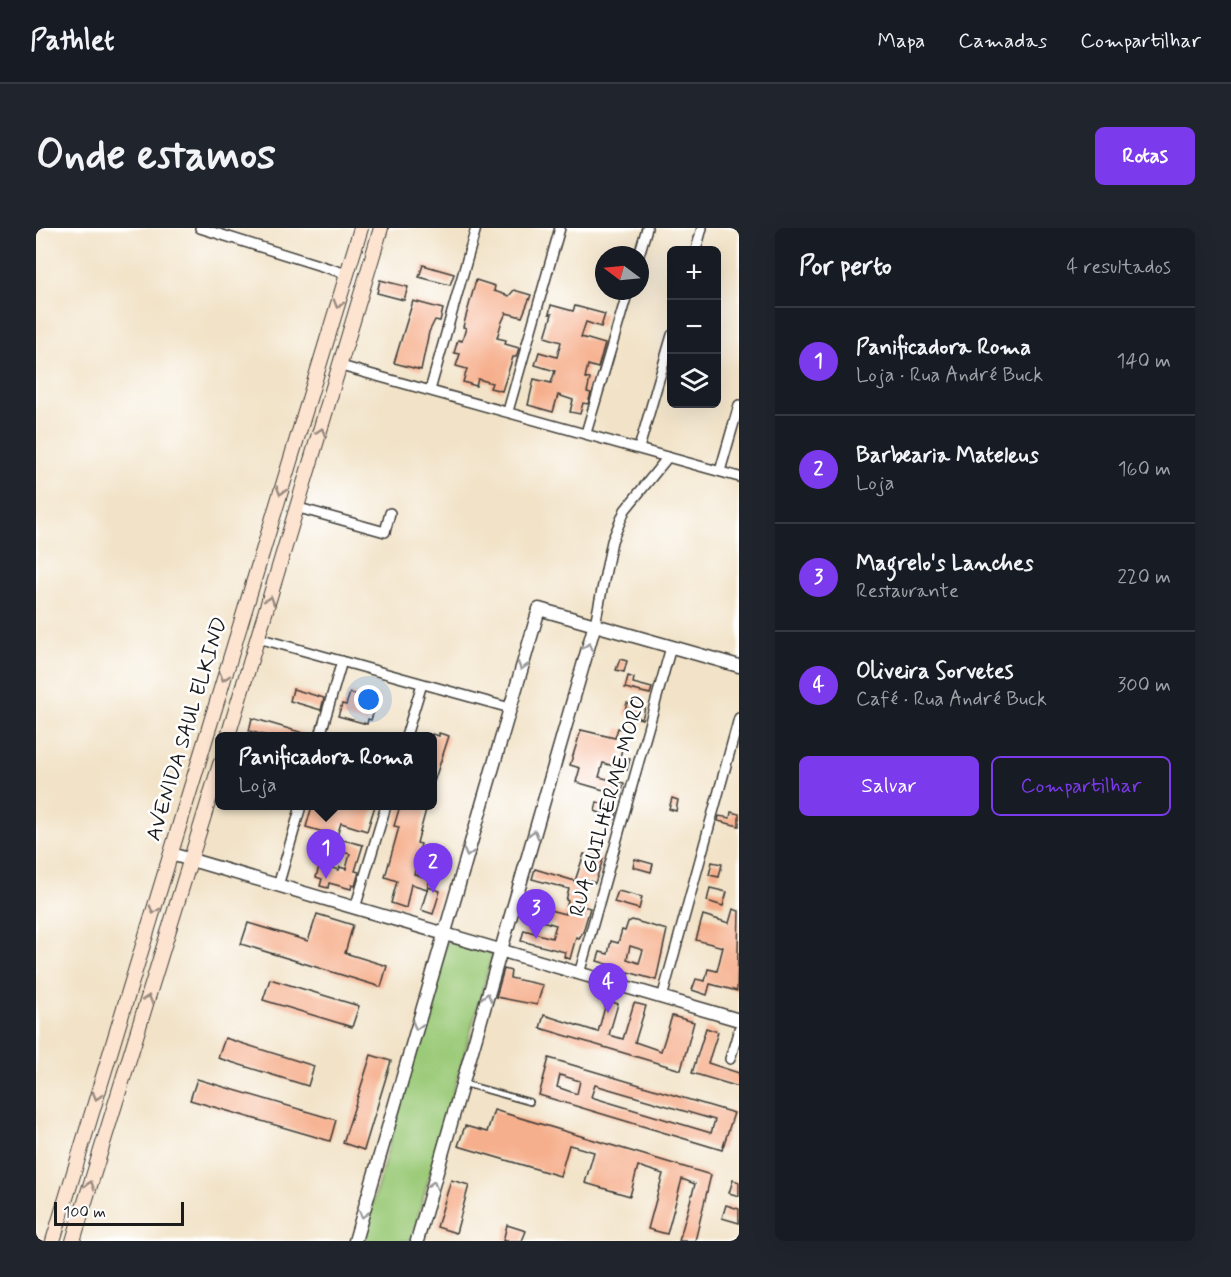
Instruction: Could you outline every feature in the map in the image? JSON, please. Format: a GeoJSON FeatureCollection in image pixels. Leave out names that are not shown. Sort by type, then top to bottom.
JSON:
{"type":"FeatureCollection","features":[{"type":"Feature","properties":{"kind":"main road","name":"AVENIDA SAUL ELKIND"},"geometry":{"type":"LineString","coordinates":[[53,1241],[361,228]]}},
{"type":"Feature","properties":{"kind":"main road","name":"AVENIDA SAUL ELKIND"},"geometry":{"type":"LineString","coordinates":[[229,732],[299,508],[381,228]]}},
{"type":"Feature","properties":{"kind":"main road"},"geometry":{"type":"LineString","coordinates":[[321,360],[341,366]]}},
{"type":"Feature","properties":{"kind":"main road","name":"AVENIDA SAUL ELKIND"},"geometry":{"type":"LineString","coordinates":[[73,1241],[215,778]]}},
{"type":"Feature","properties":{"kind":"street"},"geometry":{"type":"LineString","coordinates":[[200,228],[347,273]]}},
{"type":"Feature","properties":{"kind":"street"},"geometry":{"type":"LineString","coordinates":[[430,390],[476,228]]}},
{"type":"Feature","properties":{"kind":"street"},"geometry":{"type":"LineString","coordinates":[[508,411],[560,228]]}},
{"type":"Feature","properties":{"kind":"street"},"geometry":{"type":"LineString","coordinates":[[642,246],[647,228]]}},
{"type":"Feature","properties":{"kind":"street"},"geometry":{"type":"LineString","coordinates":[[697,246],[702,228]]}},
{"type":"Feature","properties":{"kind":"street"},"geometry":{"type":"LineString","coordinates":[[586,433],[625,300]]}},
{"type":"Feature","properties":{"kind":"street"},"geometry":{"type":"LineString","coordinates":[[639,448],[667,352]]}},
{"type":"Feature","properties":{"kind":"street"},"geometry":{"type":"LineString","coordinates":[[341,366],[739,477]]}},
{"type":"Feature","properties":{"kind":"street"},"geometry":{"type":"LineString","coordinates":[[720,471],[739,405]]}},
{"type":"Feature","properties":{"kind":"street"},"geometry":{"type":"LineString","coordinates":[[417,1241],[595,624],[612,541],[625,510],[668,457]]}},
{"type":"Feature","properties":{"kind":"street"},"geometry":{"type":"LineString","coordinates":[[299,508],[385,532],[390,513]]}},
{"type":"Feature","properties":{"kind":"street"},"geometry":{"type":"LineString","coordinates":[[355,1241],[539,609],[739,666]]}},
{"type":"Feature","properties":{"kind":"street"},"geometry":{"type":"LineString","coordinates":[[258,638],[510,708]]}},
{"type":"Feature","properties":{"kind":"street","name":"RUA GUILHERME MORO"},"geometry":{"type":"LineString","coordinates":[[579,974],[671,647]]}},
{"type":"Feature","properties":{"kind":"street"},"geometry":{"type":"LineString","coordinates":[[321,732],[342,661]]}},
{"type":"Feature","properties":{"kind":"street"},"geometry":{"type":"LineString","coordinates":[[407,732],[422,684]]}},
{"type":"Feature","properties":{"kind":"street"},"geometry":{"type":"LineString","coordinates":[[662,998],[739,718]]}},
{"type":"Feature","properties":{"kind":"street"},"geometry":{"type":"LineString","coordinates":[[278,886],[300,810]]}},
{"type":"Feature","properties":{"kind":"street"},"geometry":{"type":"LineString","coordinates":[[355,908],[385,810]]}},
{"type":"Feature","properties":{"kind":"street"},"geometry":{"type":"LineString","coordinates":[[171,854],[739,1020]]}},
{"type":"Feature","properties":{"kind":"street"},"geometry":{"type":"LineString","coordinates":[[730,1059],[739,1029]]}},
{"type":"Feature","properties":{"kind":"lane"},"geometry":{"type":"LineString","coordinates":[[462,1083],[530,1102]]}},
{"type":"Feature","properties":{"kind":"green space"},"geometry":{"type":"Polygon","coordinates":[[[451,940],[491,953],[492,957],[411,1241],[362,1241],[445,947],[447,941],[451,940]]]}},
{"type":"Feature","properties":{"kind":"building"},"geometry":{"type":"Polygon","coordinates":[[[423,265],[454,274],[450,285],[419,277],[423,265]]]}},
{"type":"Feature","properties":{"kind":"building"},"geometry":{"type":"Polygon","coordinates":[[[380,280],[408,287],[404,300],[377,293],[380,280]]]}},
{"type":"Feature","properties":{"kind":"building"},"geometry":{"type":"Polygon","coordinates":[[[476,280],[495,286],[494,291],[509,296],[514,290],[531,295],[522,317],[506,313],[501,324],[497,338],[506,340],[505,344],[519,348],[516,357],[513,357],[502,391],[490,388],[492,383],[478,379],[476,386],[463,382],[467,369],[456,366],[460,354],[454,353],[458,340],[462,341],[466,328],[463,327],[476,280]]]}},
{"type":"Feature","properties":{"kind":"building"},"geometry":{"type":"Polygon","coordinates":[[[413,301],[443,309],[440,321],[435,320],[429,332],[421,370],[394,363],[413,301]]]}},
{"type":"Feature","properties":{"kind":"building"},"geometry":{"type":"Polygon","coordinates":[[[551,305],[573,311],[575,306],[605,314],[601,327],[586,322],[581,337],[605,344],[598,368],[588,365],[585,378],[590,379],[587,392],[591,393],[588,404],[583,403],[580,414],[570,412],[573,400],[558,395],[553,412],[528,405],[534,379],[551,383],[555,371],[535,365],[539,352],[557,357],[561,342],[545,337],[552,314],[549,314],[551,305]]]}},
{"type":"Feature","properties":{"kind":"building"},"geometry":{"type":"Polygon","coordinates":[[[620,659],[627,661],[624,672],[616,670],[620,659]]]}},
{"type":"Feature","properties":{"kind":"building"},"geometry":{"type":"Polygon","coordinates":[[[628,676],[634,678],[633,683],[652,688],[650,694],[625,688],[628,676]]]}},
{"type":"Feature","properties":{"kind":"building"},"geometry":{"type":"Polygon","coordinates":[[[293,689],[324,698],[321,710],[290,701],[293,689]]]}},
{"type":"Feature","properties":{"kind":"building"},"geometry":{"type":"Polygon","coordinates":[[[350,693],[365,697],[366,694],[379,697],[371,720],[368,719],[367,724],[338,716],[342,704],[346,705],[350,693]]]}},
{"type":"Feature","properties":{"kind":"building"},"geometry":{"type":"Polygon","coordinates":[[[627,703],[645,708],[642,719],[624,714],[627,703]]]}},
{"type":"Feature","properties":{"kind":"building"},"geometry":{"type":"Polygon","coordinates":[[[252,718],[300,732],[253,732],[249,731],[252,718]]]}},
{"type":"Feature","properties":{"kind":"building"},"geometry":{"type":"Polygon","coordinates":[[[618,728],[627,730],[620,757],[630,759],[627,770],[603,763],[599,777],[624,783],[621,795],[576,782],[580,768],[570,765],[581,730],[615,738],[618,728]]]}},
{"type":"Feature","properties":{"kind":"building"},"geometry":{"type":"Polygon","coordinates":[[[439,733],[449,736],[437,773],[437,735],[439,736],[439,733]]]}},
{"type":"Feature","properties":{"kind":"building"},"geometry":{"type":"Polygon","coordinates":[[[672,798],[678,800],[676,811],[669,809],[672,798]]]}},
{"type":"Feature","properties":{"kind":"building"},"geometry":{"type":"Polygon","coordinates":[[[597,802],[618,809],[615,819],[595,811],[597,802]]]}},
{"type":"Feature","properties":{"kind":"building"},"geometry":{"type":"Polygon","coordinates":[[[311,810],[374,810],[367,831],[341,823],[337,836],[306,827],[311,810]]]}},
{"type":"Feature","properties":{"kind":"building"},"geometry":{"type":"Polygon","coordinates":[[[399,810],[426,810],[417,843],[421,844],[414,874],[430,879],[427,889],[411,884],[406,908],[391,903],[397,881],[385,877],[399,827],[394,826],[399,810]]]}},
{"type":"Feature","properties":{"kind":"building"},"geometry":{"type":"Polygon","coordinates":[[[731,812],[739,814],[739,826],[718,821],[719,816],[730,818],[731,812]]]}},
{"type":"Feature","properties":{"kind":"building"},"geometry":{"type":"Polygon","coordinates":[[[339,839],[363,845],[355,871],[359,872],[355,886],[352,885],[351,889],[329,883],[328,888],[320,886],[322,879],[316,877],[320,864],[339,870],[340,867],[346,869],[350,854],[336,850],[339,839]]]}},
{"type":"Feature","properties":{"kind":"building"},"geometry":{"type":"Polygon","coordinates":[[[584,854],[603,859],[595,883],[586,880],[579,905],[590,908],[583,932],[579,938],[576,937],[570,959],[564,957],[565,952],[521,941],[524,930],[552,938],[556,925],[531,918],[534,906],[565,914],[568,901],[566,900],[569,889],[532,879],[535,869],[575,881],[584,854]]]}},
{"type":"Feature","properties":{"kind":"building"},"geometry":{"type":"Polygon","coordinates":[[[635,859],[653,864],[651,872],[633,867],[635,859]]]}},
{"type":"Feature","properties":{"kind":"building"},"geometry":{"type":"Polygon","coordinates":[[[712,862],[722,864],[719,877],[709,875],[712,862]]]}},
{"type":"Feature","properties":{"kind":"building"},"geometry":{"type":"Polygon","coordinates":[[[428,887],[440,891],[433,914],[421,910],[428,887]]]}},
{"type":"Feature","properties":{"kind":"building"},"geometry":{"type":"Polygon","coordinates":[[[710,888],[727,892],[723,906],[707,901],[710,888]]]}},
{"type":"Feature","properties":{"kind":"building"},"geometry":{"type":"Polygon","coordinates":[[[618,891],[642,897],[639,909],[614,902],[618,891]]]}},
{"type":"Feature","properties":{"kind":"building"},"geometry":{"type":"Polygon","coordinates":[[[733,909],[739,911],[737,991],[710,984],[707,995],[692,990],[696,979],[705,981],[708,969],[717,971],[723,947],[696,940],[703,915],[729,923],[733,909]]]}},
{"type":"Feature","properties":{"kind":"building"},"geometry":{"type":"Polygon","coordinates":[[[317,914],[353,925],[345,953],[387,966],[381,987],[241,944],[248,923],[308,941],[317,914]]]}},
{"type":"Feature","properties":{"kind":"building"},"geometry":{"type":"Polygon","coordinates":[[[632,920],[667,930],[656,980],[628,972],[627,977],[619,975],[621,968],[597,961],[600,952],[608,954],[611,941],[618,943],[622,930],[625,931],[628,922],[632,920]],[[630,946],[627,959],[639,963],[643,950],[630,946]]]}},
{"type":"Feature","properties":{"kind":"building"},"geometry":{"type":"Polygon","coordinates":[[[504,969],[511,971],[510,978],[543,985],[537,1005],[496,997],[504,969]]]}},
{"type":"Feature","properties":{"kind":"building"},"geometry":{"type":"Polygon","coordinates":[[[270,979],[359,1006],[352,1027],[263,1000],[270,979]]]}},
{"type":"Feature","properties":{"kind":"building"},"geometry":{"type":"Polygon","coordinates":[[[607,1000],[618,1004],[609,1035],[623,1039],[634,1003],[646,1006],[635,1042],[661,1051],[672,1016],[694,1022],[681,1070],[540,1028],[544,1015],[598,1032],[607,1000]]]}},
{"type":"Feature","properties":{"kind":"building"},"geometry":{"type":"Polygon","coordinates":[[[706,1028],[718,1032],[708,1063],[739,1073],[739,1087],[692,1073],[706,1028]]]}},
{"type":"Feature","properties":{"kind":"building"},"geometry":{"type":"Polygon","coordinates":[[[225,1038],[314,1066],[308,1086],[218,1058],[225,1038]]]}},
{"type":"Feature","properties":{"kind":"building"},"geometry":{"type":"Polygon","coordinates":[[[371,1055],[391,1061],[364,1150],[343,1143],[371,1055]]]}},
{"type":"Feature","properties":{"kind":"building"},"geometry":{"type":"Polygon","coordinates":[[[549,1058],[734,1113],[722,1150],[539,1095],[549,1058]],[[560,1075],[557,1087],[577,1094],[580,1081],[560,1075]],[[595,1085],[591,1097],[711,1133],[715,1120],[595,1085]]]}},
{"type":"Feature","properties":{"kind":"building"},"geometry":{"type":"Polygon","coordinates":[[[197,1079],[336,1120],[330,1141],[190,1100],[197,1079]]]}},
{"type":"Feature","properties":{"kind":"building"},"geometry":{"type":"Polygon","coordinates":[[[494,1110],[711,1175],[695,1241],[679,1241],[695,1184],[682,1179],[667,1234],[648,1229],[663,1174],[638,1166],[630,1196],[585,1183],[594,1152],[569,1145],[560,1176],[458,1146],[465,1126],[487,1132],[494,1110]]]}},
{"type":"Feature","properties":{"kind":"building"},"geometry":{"type":"Polygon","coordinates":[[[451,1180],[469,1185],[456,1233],[437,1227],[451,1180]]]}},
{"type":"Feature","properties":{"kind":"building"},"geometry":{"type":"Polygon","coordinates":[[[733,1180],[739,1182],[739,1196],[729,1193],[733,1180]]]}},
{"type":"Feature","properties":{"kind":"building"},"geometry":{"type":"Polygon","coordinates":[[[726,1205],[739,1209],[739,1223],[722,1218],[726,1205]]]}},
{"type":"Feature","properties":{"kind":"building"},"geometry":{"type":"Polygon","coordinates":[[[507,1225],[526,1231],[522,1241],[503,1241],[507,1225]]]}},
{"type":"Feature","properties":{"kind":"place","name":"Panificadora Roma"},"geometry":{"type":"Point","coordinates":[326,879]}},
{"type":"Feature","properties":{"kind":"place","name":"Barbearia Mateleus"},"geometry":{"type":"Point","coordinates":[433,893]}},
{"type":"Feature","properties":{"kind":"place","name":"Magrelo's Lanches"},"geometry":{"type":"Point","coordinates":[536,939]}},
{"type":"Feature","properties":{"kind":"place","name":"Oliveira Sorvetes"},"geometry":{"type":"Point","coordinates":[608,1013]}}]}
